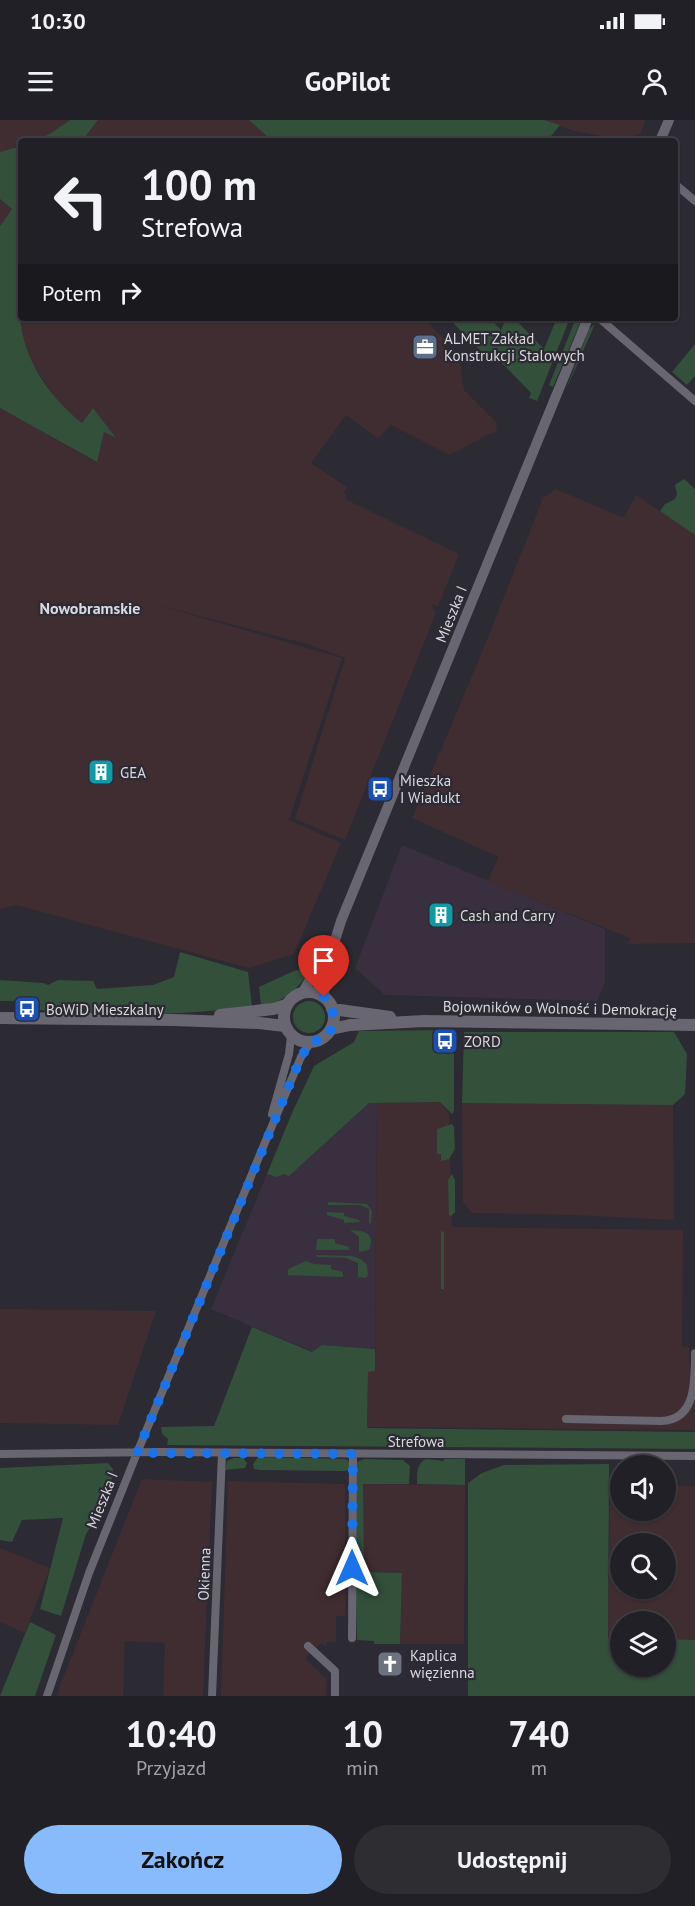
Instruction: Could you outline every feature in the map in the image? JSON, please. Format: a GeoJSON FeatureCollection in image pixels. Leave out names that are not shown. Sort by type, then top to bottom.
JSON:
{"type":"FeatureCollection","features":[{"type":"Feature","properties":{"kind":"main road"},"geometry":{"type":"LineString","coordinates":[[0,1018],[259,1023],[288,1031],[300,1041],[310,1042],[326,1036],[333,1023],[332,1009],[324,997],[317,993],[303,992],[291,999],[284,1012],[288,1031]]}},
{"type":"Feature","properties":{"kind":"main road"},"geometry":{"type":"LineString","coordinates":[[174,1020],[266,1010],[286,1005]]}},
{"type":"Feature","properties":{"kind":"main road","name":"Bojowników o Wolność i Demokrację"},"geometry":{"type":"LineString","coordinates":[[332,1009],[424,1021]]}},
{"type":"Feature","properties":{"kind":"main road","name":"Bojowników o Wolność i Demokrację"},"geometry":{"type":"LineString","coordinates":[[331,1029],[350,1025],[424,1021],[695,1025]]}},
{"type":"Feature","properties":{"kind":"street"},"geometry":{"type":"LineString","coordinates":[[661,138],[669,120]]}},
{"type":"Feature","properties":{"kind":"street"},"geometry":{"type":"LineString","coordinates":[[678,187],[695,201]]}},
{"type":"Feature","properties":{"kind":"street","name":"Mieszka I"},"geometry":{"type":"LineString","coordinates":[[303,992],[341,921],[587,321]]}},
{"type":"Feature","properties":{"kind":"street"},"geometry":{"type":"LineString","coordinates":[[602,321],[695,401]]}},
{"type":"Feature","properties":{"kind":"street","name":"Mieszka I"},"geometry":{"type":"LineString","coordinates":[[324,997],[326,973],[341,921]]}},
{"type":"Feature","properties":{"kind":"street","name":"Mieszka I"},"geometry":{"type":"LineString","coordinates":[[261,1152],[290,1054],[288,1031]]}},
{"type":"Feature","properties":{"kind":"street","name":"Mieszka I"},"geometry":{"type":"LineString","coordinates":[[47,1696],[89,1573],[137,1453],[261,1152],[301,1057],[310,1042]]}},
{"type":"Feature","properties":{"kind":"street"},"geometry":{"type":"LineString","coordinates":[[566,1419],[661,1421],[681,1418],[692,1407],[695,1396],[695,1353]]}},
{"type":"Feature","properties":{"kind":"street","name":"Okienna"},"geometry":{"type":"LineString","coordinates":[[212,1696],[222,1453]]}},
{"type":"Feature","properties":{"kind":"street","name":"Strefowa"},"geometry":{"type":"LineString","coordinates":[[0,1454],[695,1456]]}},
{"type":"Feature","properties":{"kind":"street"},"geometry":{"type":"LineString","coordinates":[[352,1638],[353,1454]]}},
{"type":"Feature","properties":{"kind":"street"},"geometry":{"type":"LineString","coordinates":[[308,1646],[335,1671],[335,1696]]}},
{"type":"Feature","properties":{"kind":"shaded area"},"geometry":{"type":"Polygon","coordinates":[[[0,120],[70,120],[41,138],[18,138],[18,147],[0,152],[0,120]]]}},
{"type":"Feature","properties":{"kind":"shaded area"},"geometry":{"type":"Polygon","coordinates":[[[98,120],[249,120],[269,138],[84,138],[98,120]]]}},
{"type":"Feature","properties":{"kind":"shaded area"},"geometry":{"type":"Polygon","coordinates":[[[544,120],[646,120],[641,133],[630,138],[614,138],[574,131],[544,120]]]}},
{"type":"Feature","properties":{"kind":"shaded area"},"geometry":{"type":"Polygon","coordinates":[[[0,199],[12,209],[0,226],[0,199]]]}},
{"type":"Feature","properties":{"kind":"shaded area"},"geometry":{"type":"Polygon","coordinates":[[[426,321],[445,340],[442,345],[460,361],[464,390],[497,423],[496,432],[450,455],[391,425],[378,438],[346,415],[311,463],[347,487],[344,491],[347,500],[459,554],[438,606],[431,604],[436,613],[345,840],[295,819],[345,658],[307,644],[154,604],[342,658],[289,820],[341,843],[294,954],[249,968],[16,905],[0,909],[0,408],[96,462],[104,432],[114,437],[93,409],[82,423],[59,404],[25,348],[20,322],[426,321]]]}},
{"type":"Feature","properties":{"kind":"shaded area"},"geometry":{"type":"Polygon","coordinates":[[[556,489],[624,518],[636,495],[695,535],[695,943],[628,944],[630,938],[487,881],[499,857],[412,818],[482,652],[543,498],[556,489]]]}},
{"type":"Feature","properties":{"kind":"shaded area"},"geometry":{"type":"Polygon","coordinates":[[[402,845],[605,929],[605,982],[597,1001],[385,995],[355,968],[402,845]]]}},
{"type":"Feature","properties":{"kind":"shaded area"},"geometry":{"type":"Polygon","coordinates":[[[343,1101],[377,1103],[375,1349],[322,1345],[313,1352],[211,1309],[292,1113],[343,1101]]]}},
{"type":"Feature","properties":{"kind":"shaded area"},"geometry":{"type":"Polygon","coordinates":[[[440,1102],[449,1113],[452,1227],[683,1230],[682,1346],[689,1347],[690,1389],[695,1389],[695,1430],[367,1427],[368,1371],[375,1371],[377,1103],[440,1102]]]}},
{"type":"Feature","properties":{"kind":"shaded area"},"geometry":{"type":"Polygon","coordinates":[[[462,1103],[673,1105],[674,1220],[472,1213],[463,1202],[462,1103]]]}},
{"type":"Feature","properties":{"kind":"shaded area"},"geometry":{"type":"Polygon","coordinates":[[[0,1309],[156,1311],[118,1425],[0,1423],[0,1309]]]}},
{"type":"Feature","properties":{"kind":"shaded area"},"geometry":{"type":"Polygon","coordinates":[[[142,1479],[212,1482],[203,1696],[163,1696],[165,1643],[125,1641],[123,1696],[56,1696],[142,1479]]]}},
{"type":"Feature","properties":{"kind":"shaded area"},"geometry":{"type":"Polygon","coordinates":[[[228,1481],[345,1484],[345,1616],[336,1616],[336,1642],[326,1642],[326,1646],[321,1643],[305,1658],[327,1680],[326,1696],[221,1696],[228,1481]]]}},
{"type":"Feature","properties":{"kind":"shaded area"},"geometry":{"type":"Polygon","coordinates":[[[363,1484],[465,1485],[464,1644],[400,1644],[402,1573],[364,1572],[363,1484]]]}},
{"type":"Feature","properties":{"kind":"shaded area"},"geometry":{"type":"Polygon","coordinates":[[[610,1485],[610,1521],[676,1521],[676,1486],[695,1486],[695,1640],[676,1639],[676,1611],[610,1611],[610,1639],[608,1639],[610,1485]]]}},
{"type":"Feature","properties":{"kind":"shaded area"},"geometry":{"type":"Polygon","coordinates":[[[0,1548],[50,1568],[25,1633],[0,1622],[0,1548]]]}},
{"type":"Feature","properties":{"kind":"green space"},"geometry":{"type":"Polygon","coordinates":[[[70,120],[98,120],[84,138],[41,138],[70,120]]]}},
{"type":"Feature","properties":{"kind":"green space"},"geometry":{"type":"Polygon","coordinates":[[[249,120],[544,120],[560,125],[549,138],[269,138],[249,120]]]}},
{"type":"Feature","properties":{"kind":"green space"},"geometry":{"type":"Polygon","coordinates":[[[18,147],[18,321],[21,321],[32,361],[53,394],[82,423],[93,408],[116,438],[104,432],[97,462],[0,408],[0,226],[12,209],[0,199],[0,152],[18,147]]]}},
{"type":"Feature","properties":{"kind":"green space"},"geometry":{"type":"Polygon","coordinates":[[[451,321],[493,321],[501,330],[505,321],[517,321],[544,349],[556,321],[569,321],[537,401],[529,398],[531,393],[499,360],[493,363],[451,321]]]}},
{"type":"Feature","properties":{"kind":"green space"},"geometry":{"type":"Polygon","coordinates":[[[575,321],[581,321],[553,387],[549,385],[575,321]]]}},
{"type":"Feature","properties":{"kind":"green space"},"geometry":{"type":"Polygon","coordinates":[[[595,324],[565,392],[589,329],[595,324]]]}},
{"type":"Feature","properties":{"kind":"green space"},"geometry":{"type":"Polygon","coordinates":[[[695,344],[695,376],[687,385],[672,372],[695,344]]]}},
{"type":"Feature","properties":{"kind":"green space"},"geometry":{"type":"Polygon","coordinates":[[[684,479],[695,489],[695,535],[660,511],[665,504],[675,499],[677,494],[675,485],[684,479]]]}},
{"type":"Feature","properties":{"kind":"green space"},"geometry":{"type":"Polygon","coordinates":[[[180,952],[248,972],[252,1007],[169,1014],[86,1014],[31,1009],[32,1001],[0,1001],[0,980],[48,985],[58,980],[93,981],[97,989],[153,985],[174,977],[180,952]]]}},
{"type":"Feature","properties":{"kind":"green space"},"geometry":{"type":"Polygon","coordinates":[[[296,970],[309,972],[289,995],[261,1006],[259,987],[296,970]]]}},
{"type":"Feature","properties":{"kind":"green space"},"geometry":{"type":"Polygon","coordinates":[[[309,1001],[320,1006],[325,1017],[320,1028],[309,1033],[298,1028],[293,1017],[298,1006],[309,1001]]]}},
{"type":"Feature","properties":{"kind":"green space"},"geometry":{"type":"Polygon","coordinates":[[[450,1030],[454,1035],[454,1111],[452,1114],[440,1102],[369,1103],[289,1176],[284,1174],[277,1177],[267,1174],[314,1066],[354,1042],[359,1031],[450,1030]]]}},
{"type":"Feature","properties":{"kind":"green space"},"geometry":{"type":"Polygon","coordinates":[[[464,1032],[674,1032],[687,1054],[685,1094],[673,1105],[462,1103],[464,1032]]]}},
{"type":"Feature","properties":{"kind":"green space"},"geometry":{"type":"Polygon","coordinates":[[[452,1124],[455,1149],[449,1159],[441,1161],[441,1154],[437,1154],[437,1129],[452,1124]]]}},
{"type":"Feature","properties":{"kind":"green space"},"geometry":{"type":"Polygon","coordinates":[[[452,1174],[455,1180],[455,1212],[451,1216],[449,1215],[448,1180],[452,1174]]]}},
{"type":"Feature","properties":{"kind":"green space"},"geometry":{"type":"Polygon","coordinates":[[[328,1202],[367,1204],[372,1211],[371,1224],[369,1223],[369,1209],[360,1205],[328,1205],[328,1202]]]}},
{"type":"Feature","properties":{"kind":"green space"},"geometry":{"type":"Polygon","coordinates":[[[327,1212],[344,1213],[344,1216],[360,1222],[344,1223],[344,1220],[327,1215],[327,1212]]]}},
{"type":"Feature","properties":{"kind":"green space"},"geometry":{"type":"Polygon","coordinates":[[[350,1230],[364,1232],[370,1236],[369,1250],[359,1252],[359,1237],[350,1230]]]}},
{"type":"Feature","properties":{"kind":"green space"},"geometry":{"type":"Polygon","coordinates":[[[441,1231],[444,1232],[444,1289],[441,1289],[441,1231]]]}},
{"type":"Feature","properties":{"kind":"green space"},"geometry":{"type":"Polygon","coordinates":[[[317,1239],[335,1239],[335,1243],[349,1247],[349,1250],[316,1250],[317,1239]]]}},
{"type":"Feature","properties":{"kind":"green space"},"geometry":{"type":"Polygon","coordinates":[[[317,1255],[352,1256],[361,1259],[367,1265],[368,1275],[366,1278],[358,1277],[358,1263],[346,1258],[317,1257],[317,1255]]]}},
{"type":"Feature","properties":{"kind":"green space"},"geometry":{"type":"Polygon","coordinates":[[[306,1261],[331,1265],[331,1269],[343,1272],[343,1277],[288,1275],[288,1269],[306,1261]]]}},
{"type":"Feature","properties":{"kind":"green space"},"geometry":{"type":"Polygon","coordinates":[[[252,1327],[312,1352],[322,1345],[375,1349],[375,1371],[368,1372],[368,1428],[695,1432],[695,1449],[167,1445],[168,1439],[162,1434],[161,1427],[214,1426],[252,1327]]]}},
{"type":"Feature","properties":{"kind":"green space"},"geometry":{"type":"Polygon","coordinates":[[[258,1457],[343,1459],[348,1460],[350,1465],[348,1470],[344,1471],[260,1470],[254,1469],[253,1464],[258,1457]]]}},
{"type":"Feature","properties":{"kind":"green space"},"geometry":{"type":"Polygon","coordinates":[[[243,1458],[247,1463],[245,1468],[225,1470],[227,1461],[243,1458]]]}},
{"type":"Feature","properties":{"kind":"green space"},"geometry":{"type":"Polygon","coordinates":[[[364,1459],[403,1460],[410,1466],[409,1484],[363,1484],[364,1557],[360,1555],[356,1545],[357,1462],[364,1459]]]}},
{"type":"Feature","properties":{"kind":"green space"},"geometry":{"type":"Polygon","coordinates":[[[426,1459],[444,1461],[444,1459],[465,1459],[465,1485],[417,1484],[419,1467],[426,1459]]]}},
{"type":"Feature","properties":{"kind":"green space"},"geometry":{"type":"Polygon","coordinates":[[[108,1463],[113,1469],[112,1479],[98,1516],[86,1534],[61,1616],[40,1609],[63,1518],[22,1520],[12,1542],[0,1540],[0,1468],[108,1463]]]}},
{"type":"Feature","properties":{"kind":"green space"},"geometry":{"type":"Polygon","coordinates":[[[609,1464],[608,1639],[610,1639],[610,1677],[676,1677],[676,1639],[695,1640],[695,1696],[468,1696],[468,1483],[482,1473],[504,1465],[609,1464]]]}},
{"type":"Feature","properties":{"kind":"green space"},"geometry":{"type":"Polygon","coordinates":[[[364,1566],[364,1572],[402,1573],[400,1644],[374,1644],[374,1641],[357,1640],[355,1571],[358,1567],[364,1566]]]}},
{"type":"Feature","properties":{"kind":"green space"},"geometry":{"type":"Polygon","coordinates":[[[30,1622],[56,1635],[35,1696],[0,1696],[30,1622]]]}},
{"type":"Feature","properties":{"kind":"place","name":"ALMET Zakład Konstrukcji Stalowych"},"geometry":{"type":"Point","coordinates":[425,347]}},
{"type":"Feature","properties":{"kind":"place","name":"GEA"},"geometry":{"type":"Point","coordinates":[101,772]}},
{"type":"Feature","properties":{"kind":"place","name":"Mieszka I Wiadukt"},"geometry":{"type":"Point","coordinates":[380,789]}},
{"type":"Feature","properties":{"kind":"place","name":"Cash and Carry"},"geometry":{"type":"Point","coordinates":[441,915]}},
{"type":"Feature","properties":{"kind":"place","name":"BoWiD Mieszkalny"},"geometry":{"type":"Point","coordinates":[27,1009]}},
{"type":"Feature","properties":{"kind":"place","name":"ZORD"},"geometry":{"type":"Point","coordinates":[445,1041]}},
{"type":"Feature","properties":{"kind":"place","name":"Kaplica więzienna"},"geometry":{"type":"Point","coordinates":[390,1664]}},
{"type":"Feature","properties":{"kind":"district","name":"Nowobramskie"},"geometry":{"type":"Point","coordinates":[90,608]}},
{"type":"Feature","properties":{"kind":"route"},"geometry":{"type":"LineString","coordinates":[[324,997],[329,1002],[334,1016],[331,1029],[319,1041],[310,1042],[301,1057],[137,1453],[353,1454],[352,1568]]}}]}
